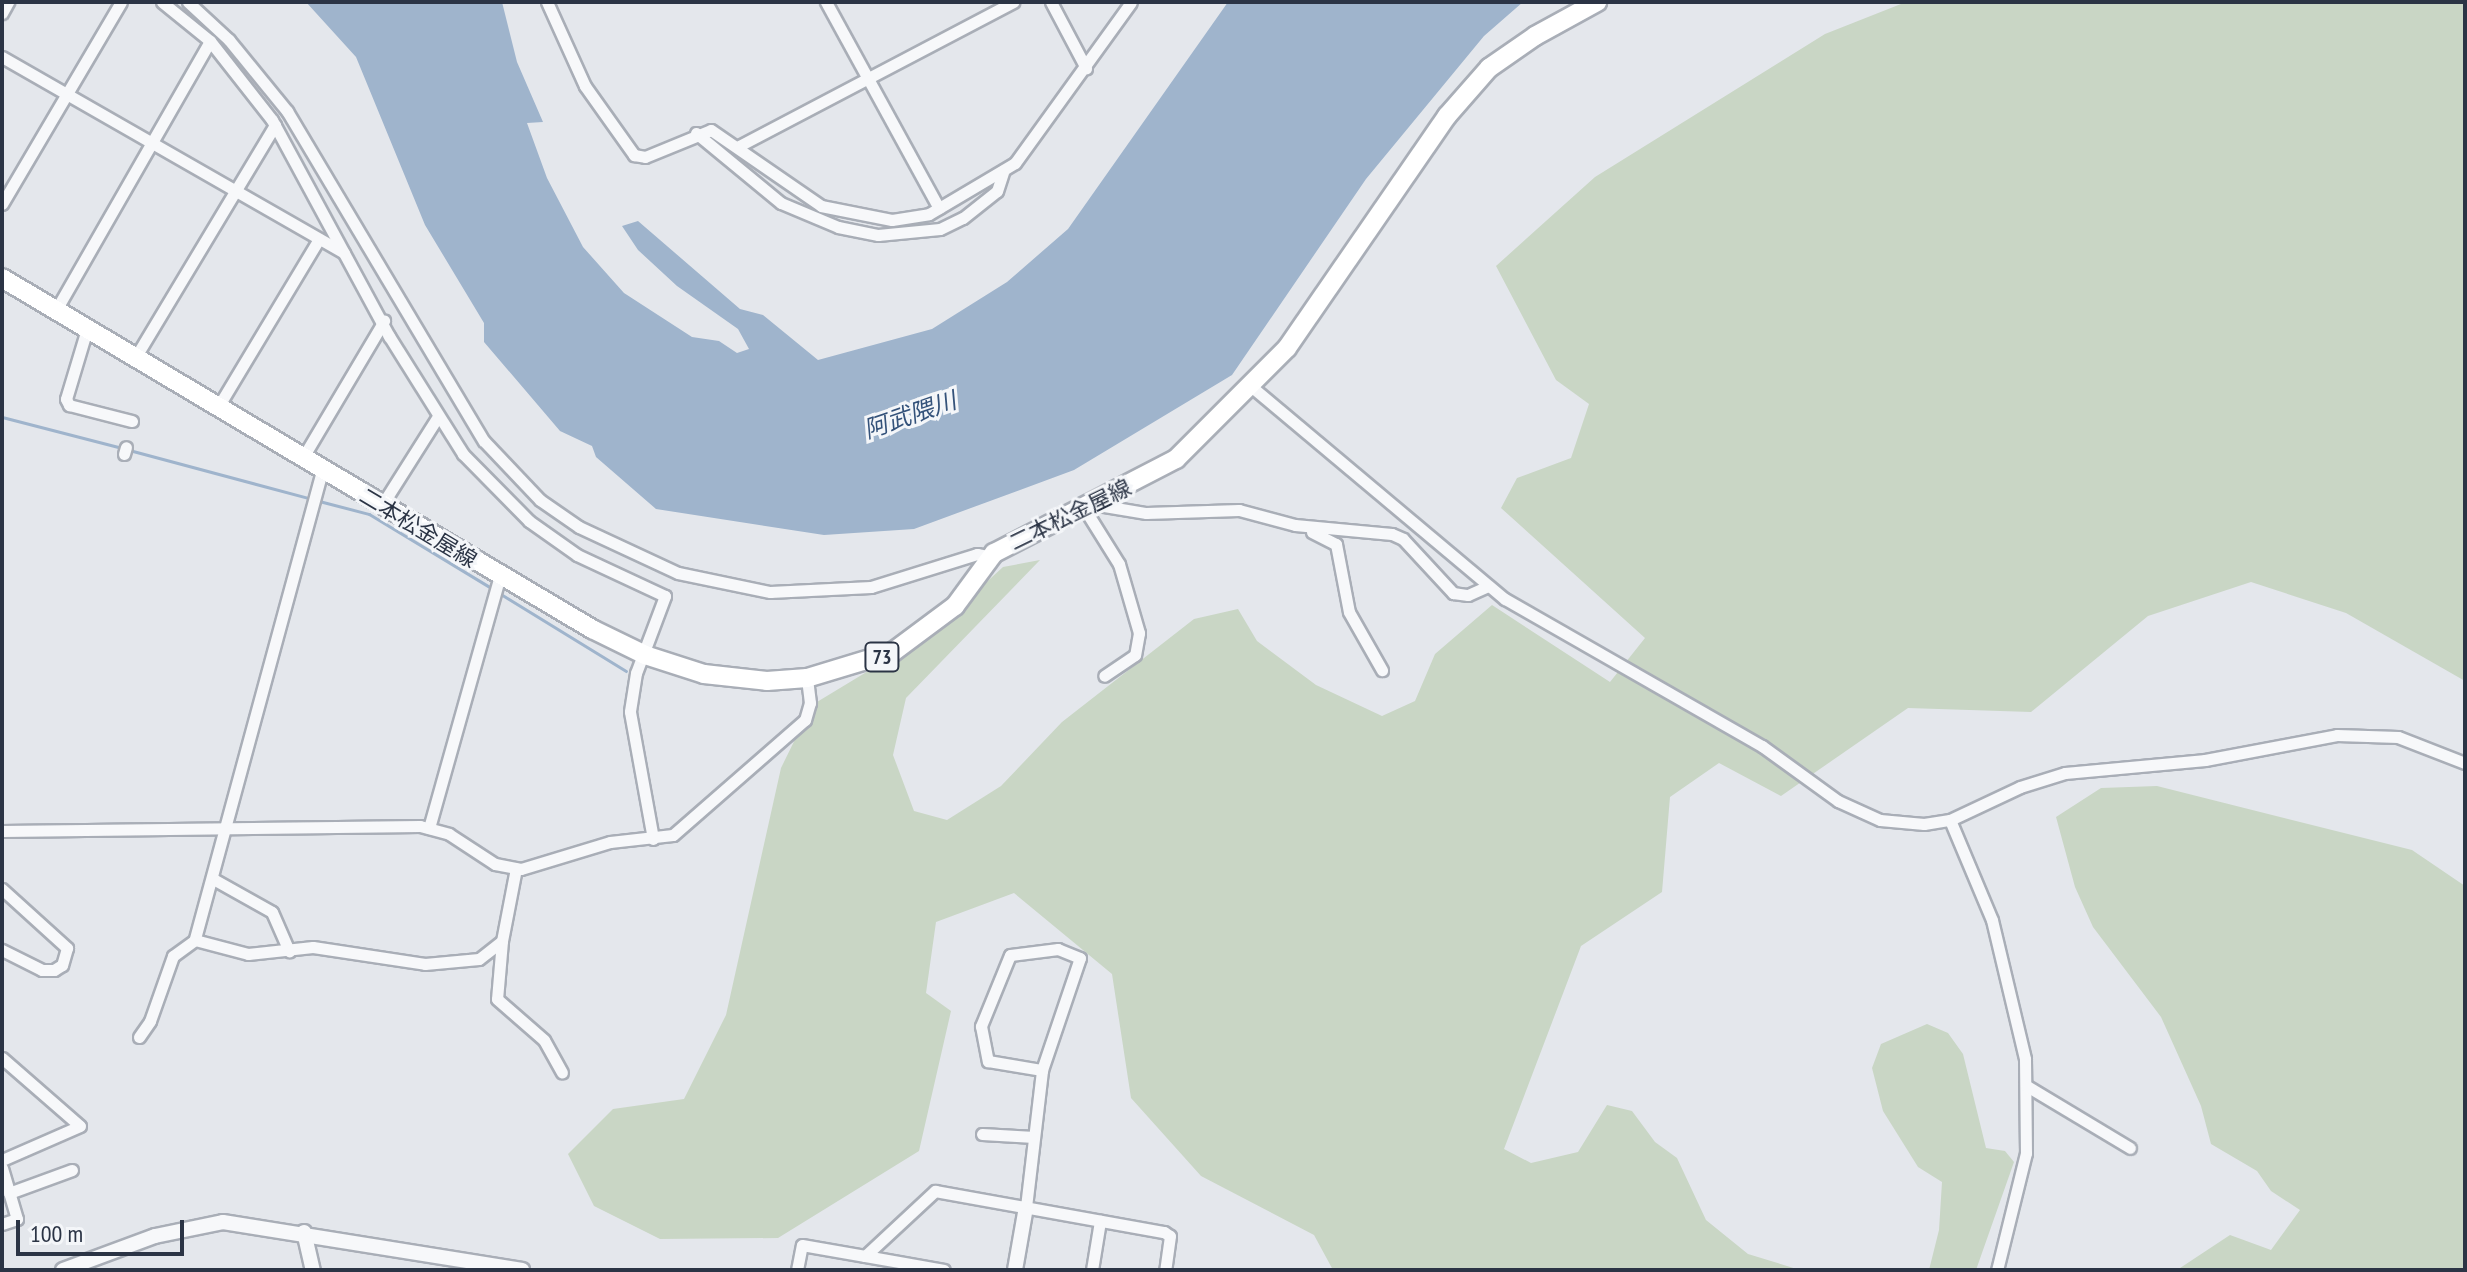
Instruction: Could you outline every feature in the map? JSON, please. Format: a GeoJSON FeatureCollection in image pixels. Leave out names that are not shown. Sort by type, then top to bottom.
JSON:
{"type":"FeatureCollection","features":[{"type":"Feature","properties":{"kind":"main road","name":"二本松金屋線"},"geometry":{"type":"LineString","coordinates":[[2,278],[382,505],[497,584],[645,655],[704,674],[767,681],[807,678],[893,652],[955,606],[992,557],[1176,459],[1252,387],[1287,348],[1447,116],[1489,68],[1535,36],[1597,2]]}},
{"type":"Feature","properties":{"kind":"street"},"geometry":{"type":"LineString","coordinates":[[2,13],[8,2]]}},
{"type":"Feature","properties":{"kind":"street"},"geometry":{"type":"LineString","coordinates":[[2,204],[121,2]]}},
{"type":"Feature","properties":{"kind":"street"},"geometry":{"type":"LineString","coordinates":[[162,2],[210,41],[275,125],[437,418],[499,495],[577,555],[665,596],[632,687],[630,728],[653,839]]}},
{"type":"Feature","properties":{"kind":"street"},"geometry":{"type":"LineString","coordinates":[[188,2],[229,40],[287,111],[457,402],[484,441],[540,500],[651,563],[715,584],[770,592],[871,587],[977,554],[992,557]]}},
{"type":"Feature","properties":{"kind":"street"},"geometry":{"type":"LineString","coordinates":[[547,2],[585,86],[629,152],[645,157],[696,133],[711,130],[739,146],[798,192],[845,215],[892,220],[921,218],[1004,170],[1023,155],[1131,2]]}},
{"type":"Feature","properties":{"kind":"street"},"geometry":{"type":"LineString","coordinates":[[826,2],[863,79],[939,208]]}},
{"type":"Feature","properties":{"kind":"street"},"geometry":{"type":"LineString","coordinates":[[739,146],[1013,2]]}},
{"type":"Feature","properties":{"kind":"street"},"geometry":{"type":"LineString","coordinates":[[1051,2],[1086,68]]}},
{"type":"Feature","properties":{"kind":"street"},"geometry":{"type":"LineString","coordinates":[[56,310],[210,41]]}},
{"type":"Feature","properties":{"kind":"street"},"geometry":{"type":"LineString","coordinates":[[2,57],[344,254]]}},
{"type":"Feature","properties":{"kind":"street"},"geometry":{"type":"LineString","coordinates":[[135,358],[275,125]]}},
{"type":"Feature","properties":{"kind":"street"},"geometry":{"type":"LineString","coordinates":[[696,133],[781,203],[838,227],[878,235],[940,229],[963,218],[997,191],[1004,170]]}},
{"type":"Feature","properties":{"kind":"street"},"geometry":{"type":"LineString","coordinates":[[218,407],[319,239]]}},
{"type":"Feature","properties":{"kind":"street"},"geometry":{"type":"LineString","coordinates":[[302,459],[384,321]]}},
{"type":"Feature","properties":{"kind":"street"},"geometry":{"type":"LineString","coordinates":[[87,329],[66,399],[69,405],[132,421]]}},
{"type":"Feature","properties":{"kind":"street"},"geometry":{"type":"LineString","coordinates":[[1252,387],[1488,586],[1762,746],[1864,815],[1900,823],[1950,820],[2020,787],[2065,773],[2205,760],[2337,735],[2398,737],[2465,763]]}},
{"type":"Feature","properties":{"kind":"street"},"geometry":{"type":"LineString","coordinates":[[382,505],[437,418]]}},
{"type":"Feature","properties":{"kind":"street"},"geometry":{"type":"LineString","coordinates":[[139,1037],[150,1021],[173,956],[195,940],[215,880],[322,471]]}},
{"type":"Feature","properties":{"kind":"street"},"geometry":{"type":"LineString","coordinates":[[1088,506],[1146,513],[1239,510],[1302,526],[1392,534],[1403,539],[1453,593],[1468,595],[1488,586]]}},
{"type":"Feature","properties":{"kind":"street"},"geometry":{"type":"LineString","coordinates":[[1088,506],[1119,564],[1139,633],[1135,655],[1104,676]]}},
{"type":"Feature","properties":{"kind":"street"},"geometry":{"type":"LineString","coordinates":[[1302,526],[1336,544],[1349,612],[1382,670]]}},
{"type":"Feature","properties":{"kind":"street"},"geometry":{"type":"LineString","coordinates":[[429,828],[497,584]]}},
{"type":"Feature","properties":{"kind":"street"},"geometry":{"type":"LineString","coordinates":[[2,831],[429,828],[495,864],[516,868],[610,842],[673,835],[805,720],[810,703],[807,678]]}},
{"type":"Feature","properties":{"kind":"street"},"geometry":{"type":"LineString","coordinates":[[1950,820],[2003,955],[2027,1086],[2026,1153],[1997,1270]]}},
{"type":"Feature","properties":{"kind":"street"},"geometry":{"type":"LineString","coordinates":[[516,868],[502,941],[497,999],[544,1040],[562,1072]]}},
{"type":"Feature","properties":{"kind":"street"},"geometry":{"type":"LineString","coordinates":[[215,880],[272,912],[289,951]]}},
{"type":"Feature","properties":{"kind":"street"},"geometry":{"type":"LineString","coordinates":[[2,889],[67,948],[62,965],[54,970],[42,970],[2,950]]}},
{"type":"Feature","properties":{"kind":"street"},"geometry":{"type":"LineString","coordinates":[[195,940],[248,954],[313,947],[425,964],[479,959],[502,941]]}},
{"type":"Feature","properties":{"kind":"street"},"geometry":{"type":"LineString","coordinates":[[1015,1270],[1026,1207],[1042,1070],[1080,958],[1058,949],[1010,955],[981,1026],[988,1061],[1042,1070]]}},
{"type":"Feature","properties":{"kind":"street"},"geometry":{"type":"LineString","coordinates":[[2,1058],[79,1119],[80,1126],[2,1160]]}},
{"type":"Feature","properties":{"kind":"street"},"geometry":{"type":"LineString","coordinates":[[2027,1086],[2130,1148]]}},
{"type":"Feature","properties":{"kind":"street"},"geometry":{"type":"LineString","coordinates":[[982,1134],[1034,1137]]}},
{"type":"Feature","properties":{"kind":"street"},"geometry":{"type":"LineString","coordinates":[[2,1168],[17,1219],[2,1224]]}},
{"type":"Feature","properties":{"kind":"street"},"geometry":{"type":"LineString","coordinates":[[9,1193],[72,1170]]}},
{"type":"Feature","properties":{"kind":"street"},"geometry":{"type":"LineString","coordinates":[[865,1256],[935,1191],[1170,1236],[1165,1270]]}},
{"type":"Feature","properties":{"kind":"street"},"geometry":{"type":"LineString","coordinates":[[1092,1270],[1100,1221]]}},
{"type":"Feature","properties":{"kind":"street"},"geometry":{"type":"LineString","coordinates":[[63,1270],[206,1222],[304,1232],[522,1270]]}},
{"type":"Feature","properties":{"kind":"street"},"geometry":{"type":"LineString","coordinates":[[304,1232],[313,1270]]}},
{"type":"Feature","properties":{"kind":"street"},"geometry":{"type":"LineString","coordinates":[[797,1270],[802,1245],[944,1270]]}},
{"type":"Feature","properties":{"kind":"green space"},"geometry":{"type":"Polygon","coordinates":[[[1906,2],[2465,2],[2465,681],[2346,613],[2251,582],[2148,616],[2031,712],[1908,708],[1781,796],[1719,763],[1670,797],[1662,892],[1581,946],[1504,1149],[1531,1163],[1578,1152],[1607,1105],[1632,1111],[1655,1142],[1677,1158],[1706,1220],[1748,1254],[1800,1270],[1333,1270],[1314,1235],[1201,1176],[1131,1098],[1112,974],[1014,893],[936,922],[926,993],[951,1011],[919,1151],[778,1238],[660,1239],[594,1206],[568,1154],[613,1109],[684,1099],[726,1015],[781,768],[812,705],[931,633],[1003,567],[1040,560],[906,698],[893,755],[914,811],[947,820],[1001,786],[1062,722],[1194,619],[1238,609],[1257,641],[1316,685],[1382,716],[1415,701],[1435,654],[1492,605],[1610,682],[1645,638],[1501,508],[1517,478],[1571,458],[1589,404],[1556,380],[1496,266],[1595,177],[1825,34],[1906,2]]]}},
{"type":"Feature","properties":{"kind":"green space"},"geometry":{"type":"Polygon","coordinates":[[[2157,786],[2412,850],[2465,886],[2465,1270],[2177,1270],[2230,1235],[2271,1250],[2300,1210],[2271,1191],[2257,1171],[2211,1144],[2201,1106],[2161,1017],[2093,927],[2075,887],[2056,817],[2101,788],[2157,786]]]}},
{"type":"Feature","properties":{"kind":"green space"},"geometry":{"type":"Polygon","coordinates":[[[1927,1024],[1948,1033],[1963,1054],[1986,1148],[2005,1151],[2014,1162],[1976,1270],[1929,1270],[1939,1230],[1942,1182],[1918,1167],[1883,1111],[1872,1068],[1881,1044],[1927,1024]]]}},
{"type":"Feature","properties":{"kind":"water","name":"阿武隈川"},"geometry":{"type":"Polygon","coordinates":[[[306,2],[502,2],[517,62],[543,122],[527,123],[547,178],[583,247],[624,293],[692,337],[719,341],[737,353],[749,349],[738,329],[677,286],[638,250],[622,226],[638,221],[740,309],[763,315],[818,360],[932,329],[1007,282],[1068,229],[1228,2],[1523,2],[1484,36],[1366,179],[1232,375],[1074,470],[914,529],[824,535],[656,509],[596,457],[592,446],[560,431],[484,342],[484,323],[425,225],[356,57],[306,2]]]}},
{"type":"Feature","properties":{"kind":"waterway"},"geometry":{"type":"LineString","coordinates":[[2,417],[122,448]]}},
{"type":"Feature","properties":{"kind":"waterway"},"geometry":{"type":"LineString","coordinates":[[129,450],[312,499]]}},
{"type":"Feature","properties":{"kind":"waterway"},"geometry":{"type":"LineString","coordinates":[[319,501],[369,514],[493,589]]}},
{"type":"Feature","properties":{"kind":"waterway"},"geometry":{"type":"LineString","coordinates":[[499,593],[626,671]]}}]}
